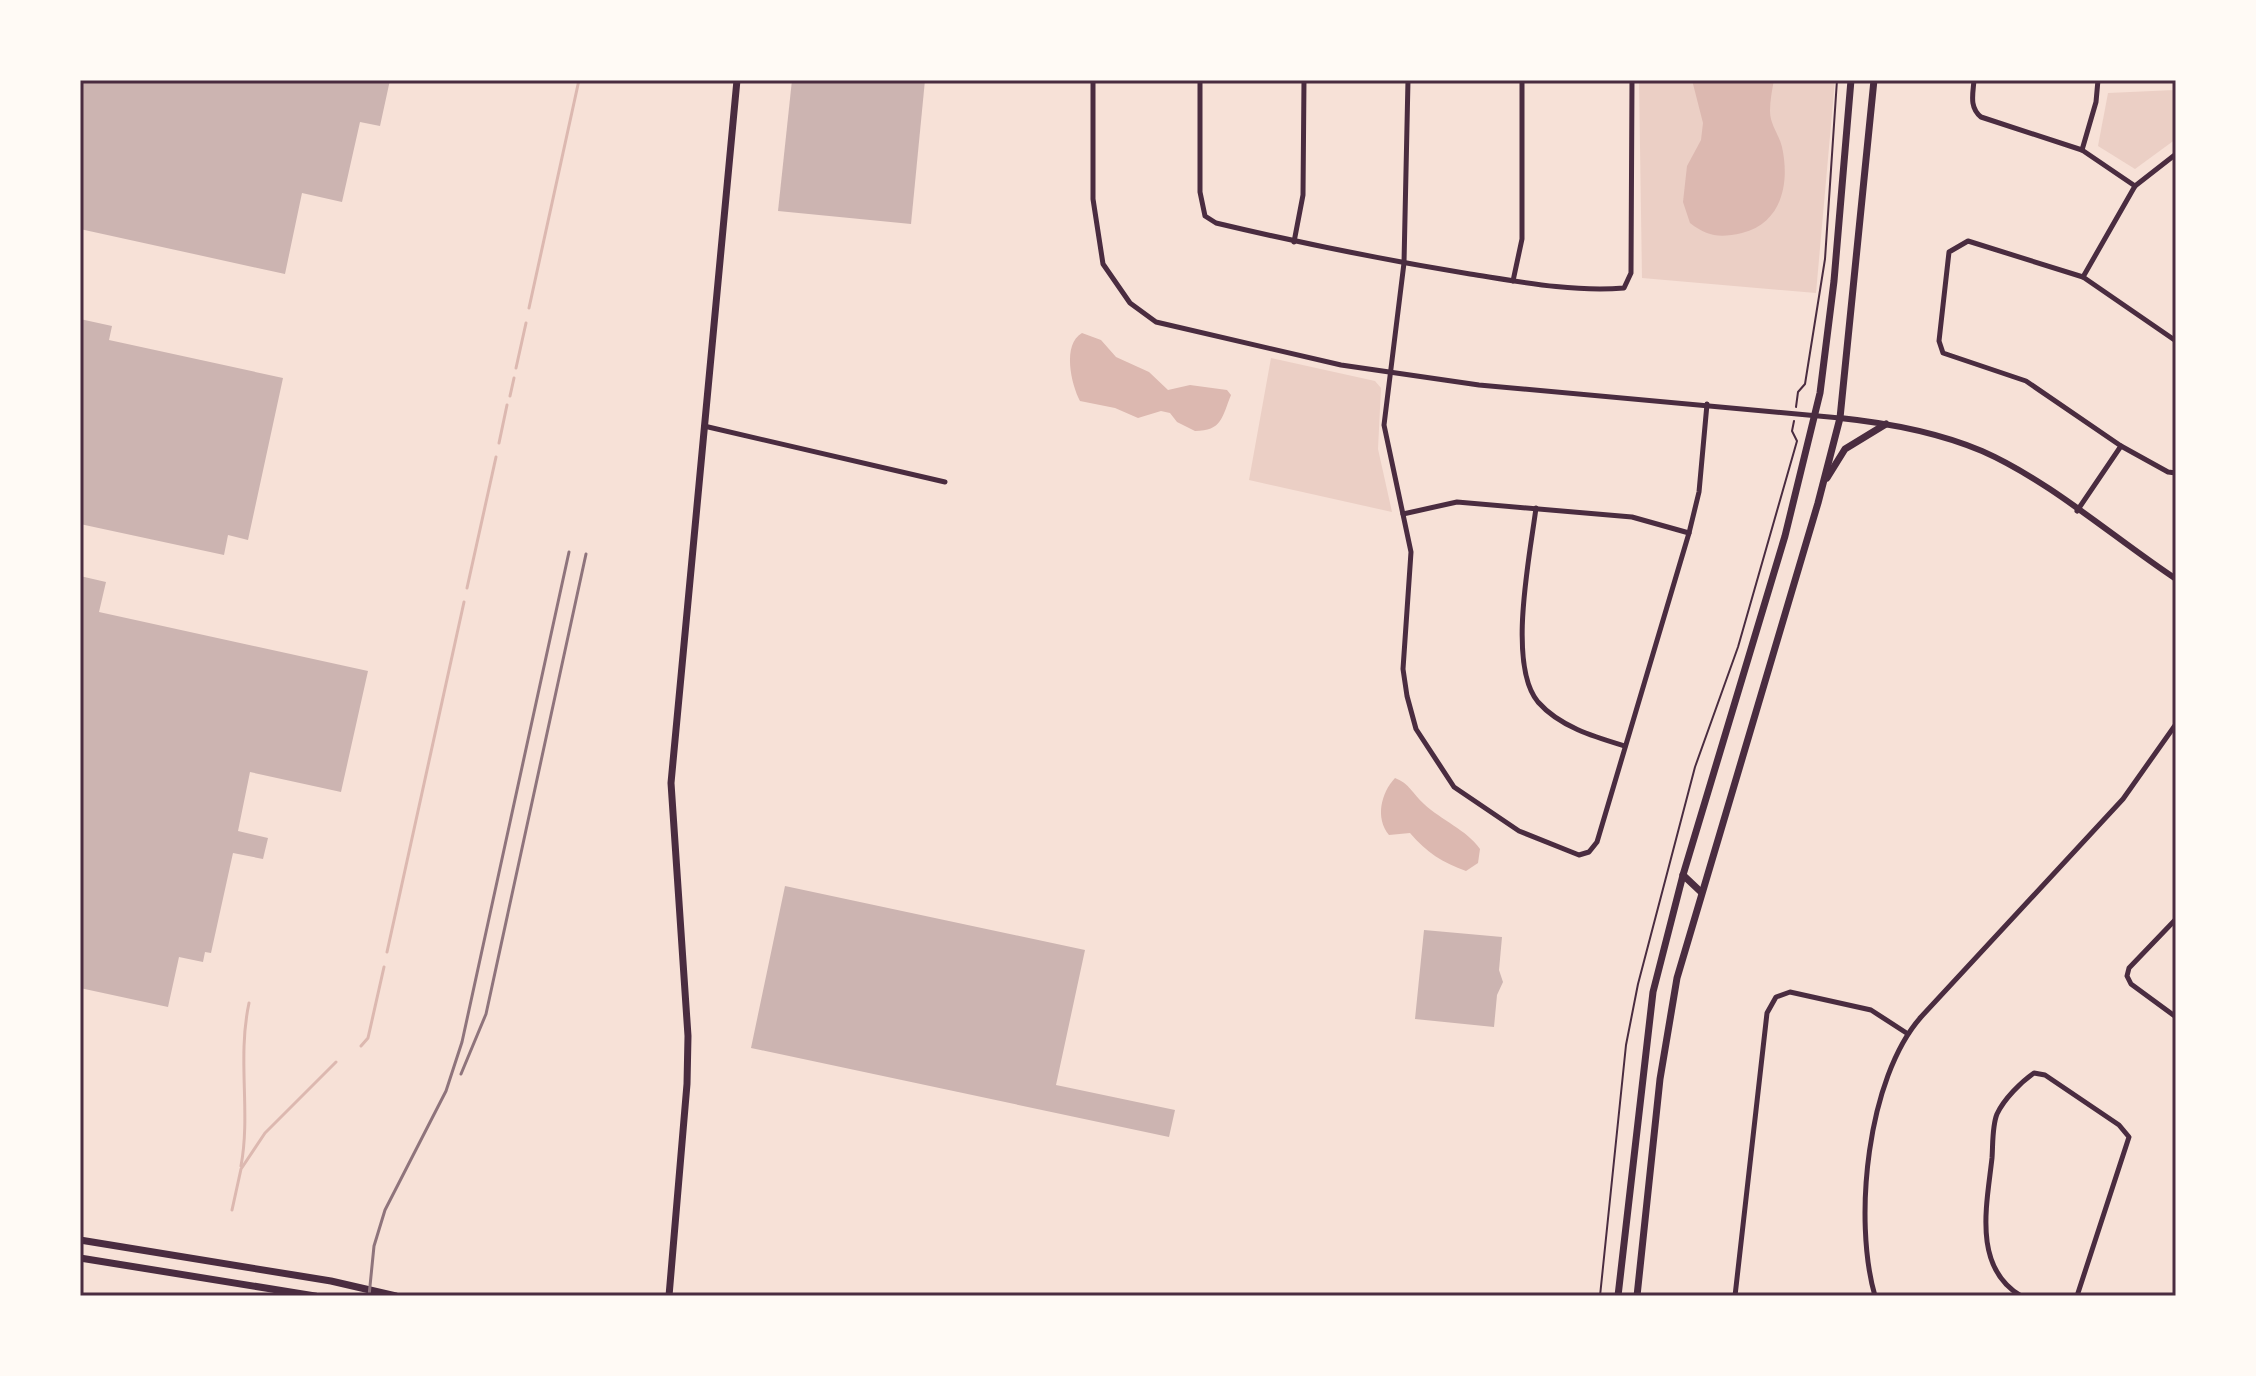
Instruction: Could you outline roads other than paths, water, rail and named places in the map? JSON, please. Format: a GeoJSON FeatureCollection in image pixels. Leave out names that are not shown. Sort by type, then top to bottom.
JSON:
{"type":"FeatureCollection","features":[{"type":"Feature","properties":{"kind":"main road"},"geometry":{"type":"LineString","coordinates":[[669,1296],[688,1036],[671,783],[737,80]]}},
{"type":"Feature","properties":{"kind":"main road"},"geometry":{"type":"LineString","coordinates":[[1618,1296],[1649,1015],[1683,875],[1785,536],[1816,415],[1834,281],[1851,80]]}},
{"type":"Feature","properties":{"kind":"main road"},"geometry":{"type":"LineString","coordinates":[[1637,1296],[1664,1046],[1677,978],[1840,418],[1874,80]]}},
{"type":"Feature","properties":{"kind":"main road"},"geometry":{"type":"LineString","coordinates":[[1823,483],[1845,449],[1886,424]]}},
{"type":"Feature","properties":{"kind":"main road"},"geometry":{"type":"LineString","coordinates":[[1683,875],[1701,892]]}},
{"type":"Feature","properties":{"kind":"main road"},"geometry":{"type":"LineString","coordinates":[[80,1240],[331,1281],[396,1296]]}},
{"type":"Feature","properties":{"kind":"main road"},"geometry":{"type":"LineString","coordinates":[[80,1258],[315,1296]]}},
{"type":"Feature","properties":{"kind":"street"},"geometry":{"type":"LineString","coordinates":[[1093,80],[1096,235],[1103,264],[1130,303],[1156,322],[1341,365],[1390,373],[1479,385],[1816,415],[1934,434],[1981,451],[2077,511],[2176,579]]}},
{"type":"Feature","properties":{"kind":"street"},"geometry":{"type":"LineString","coordinates":[[1200,80],[1200,192],[1205,216],[1216,223],[1404,263],[1513,281],[1608,290],[1624,288],[1629,282],[1632,263],[1632,80]]}},
{"type":"Feature","properties":{"kind":"street"},"geometry":{"type":"LineString","coordinates":[[1294,242],[1303,195],[1304,80]]}},
{"type":"Feature","properties":{"kind":"street"},"geometry":{"type":"LineString","coordinates":[[1408,80],[1404,263],[1384,425],[1411,552],[1403,669],[1407,696],[1416,729],[1454,787],[1519,831],[1579,855],[1589,852],[1597,842],[1689,533],[1699,492],[1707,404]]}},
{"type":"Feature","properties":{"kind":"street"},"geometry":{"type":"LineString","coordinates":[[1513,281],[1522,239],[1522,80]]}},
{"type":"Feature","properties":{"kind":"street"},"geometry":{"type":"LineString","coordinates":[[1974,80],[1972,102],[1974,112],[1981,117],[2082,150],[2135,186]]}},
{"type":"Feature","properties":{"kind":"street"},"geometry":{"type":"LineString","coordinates":[[2082,150],[2093,117],[2098,80]]}},
{"type":"Feature","properties":{"kind":"street"},"geometry":{"type":"LineString","coordinates":[[2083,277],[2135,186],[2176,154]]}},
{"type":"Feature","properties":{"kind":"street"},"geometry":{"type":"LineString","coordinates":[[2176,341],[2083,277],[1968,241],[1949,252],[1939,341],[1943,353],[2026,381],[2121,446],[2168,472],[2176,473]]}},
{"type":"Feature","properties":{"kind":"street"},"geometry":{"type":"LineString","coordinates":[[704,426],[945,482]]}},
{"type":"Feature","properties":{"kind":"street"},"geometry":{"type":"LineString","coordinates":[[2077,511],[2121,446]]}},
{"type":"Feature","properties":{"kind":"street"},"geometry":{"type":"LineString","coordinates":[[1403,514],[1457,502],[1632,517],[1689,533]]}},
{"type":"Feature","properties":{"kind":"street"},"geometry":{"type":"LineString","coordinates":[[1536,508],[1521,640],[1521,663],[1527,685],[1538,702],[1569,726],[1625,746]]}},
{"type":"Feature","properties":{"kind":"street"},"geometry":{"type":"LineString","coordinates":[[1875,1296],[1867,1266],[1865,1227],[1876,1112],[1890,1066],[1908,1034],[2123,799],[2175,729]]}},
{"type":"Feature","properties":{"kind":"street"},"geometry":{"type":"LineString","coordinates":[[2176,919],[2129,968],[2127,976],[2142,993],[2176,1017]]}},
{"type":"Feature","properties":{"kind":"street"},"geometry":{"type":"LineString","coordinates":[[1735,1296],[1767,1013],[1776,997],[1790,992],[1871,1010],[1908,1034]]}},
{"type":"Feature","properties":{"kind":"street"},"geometry":{"type":"LineString","coordinates":[[2021,1296],[2012,1291],[1991,1260],[1984,1230],[1996,1115],[2023,1081],[2034,1073],[2045,1075],[2119,1125],[2129,1137],[2077,1296]]}},
{"type":"Feature","properties":{"kind":"waterway"},"geometry":{"type":"LineString","coordinates":[[529,308],[579,80]]}},
{"type":"Feature","properties":{"kind":"waterway"},"geometry":{"type":"LineString","coordinates":[[516,368],[526,323]]}},
{"type":"Feature","properties":{"kind":"waterway"},"geometry":{"type":"LineString","coordinates":[[510,396],[514,378]]}},
{"type":"Feature","properties":{"kind":"waterway"},"geometry":{"type":"LineString","coordinates":[[499,443],[507,405]]}},
{"type":"Feature","properties":{"kind":"waterway"},"geometry":{"type":"LineString","coordinates":[[467,588],[496,457]]}},
{"type":"Feature","properties":{"kind":"waterway"},"geometry":{"type":"LineString","coordinates":[[387,952],[464,602]]}},
{"type":"Feature","properties":{"kind":"waterway"},"geometry":{"type":"LineString","coordinates":[[361,1046],[368,1038],[384,967]]}},
{"type":"Feature","properties":{"kind":"waterway"},"geometry":{"type":"LineString","coordinates":[[241,1166],[245,1126],[244,1044],[249,1003]]}},
{"type":"Feature","properties":{"kind":"waterway"},"geometry":{"type":"LineString","coordinates":[[232,1210],[241,1169],[265,1133],[336,1062]]}},
{"type":"Feature","properties":{"kind":"railway"},"geometry":{"type":"LineString","coordinates":[[369,1296],[374,1246],[385,1210],[446,1091],[462,1042],[569,552]]}},
{"type":"Feature","properties":{"kind":"railway"},"geometry":{"type":"LineString","coordinates":[[461,1074],[486,1014],[586,554]]}}]}
